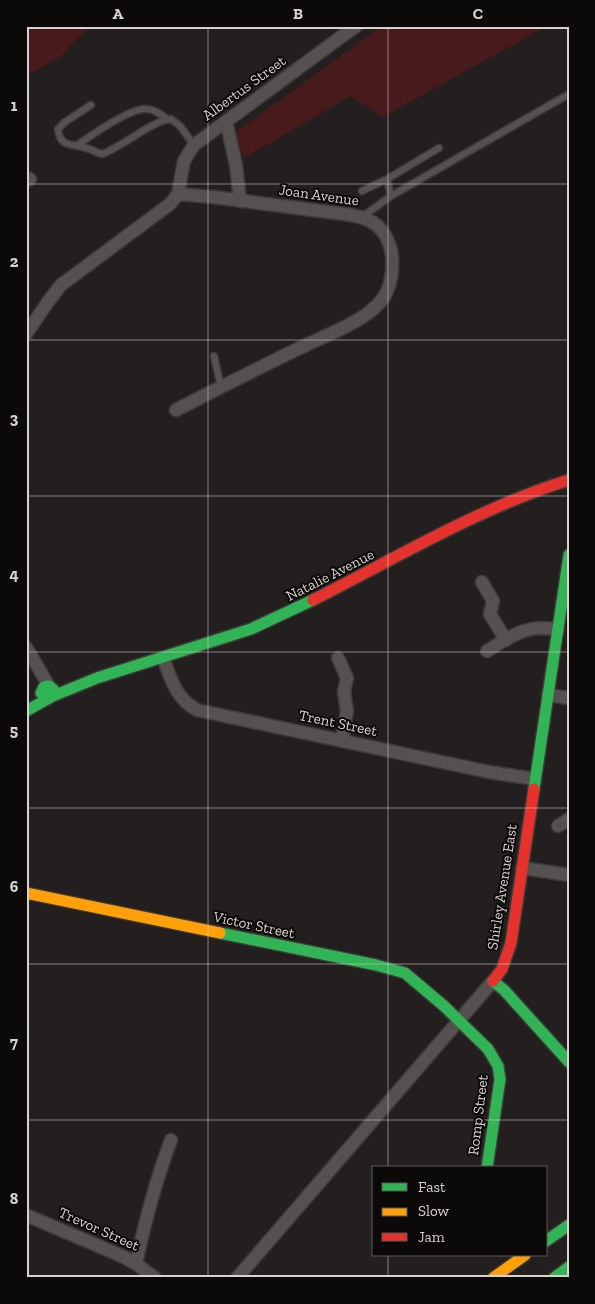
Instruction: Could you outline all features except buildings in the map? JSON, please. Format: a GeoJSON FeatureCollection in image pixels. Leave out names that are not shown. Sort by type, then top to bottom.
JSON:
{"type":"FeatureCollection","features":[{"type":"Feature","properties":{"kind":"main road","name":"Natalie Avenue"},"geometry":{"type":"LineString","coordinates":[[26,712],[47,691],[163,658],[251,629],[313,600],[478,516],[533,491],[569,480]]}},
{"type":"Feature","properties":{"kind":"main road","name":"Shirley Avenue East"},"geometry":{"type":"LineString","coordinates":[[493,981],[502,969],[511,943],[569,555]]}},
{"type":"Feature","properties":{"kind":"main road"},"geometry":{"type":"LineString","coordinates":[[26,704],[47,691]]}},
{"type":"Feature","properties":{"kind":"main road","name":"Victor Street"},"geometry":{"type":"LineString","coordinates":[[26,893],[398,970],[423,987],[459,1020]]}},
{"type":"Feature","properties":{"kind":"main road"},"geometry":{"type":"LineString","coordinates":[[493,981],[504,990],[569,1062]]}},
{"type":"Feature","properties":{"kind":"main road","name":"Romp Street"},"geometry":{"type":"LineString","coordinates":[[459,1020],[483,1043],[495,1058],[498,1066],[500,1079],[487,1166]]}},
{"type":"Feature","properties":{"kind":"main road"},"geometry":{"type":"LineString","coordinates":[[548,1240],[569,1225]]}},
{"type":"Feature","properties":{"kind":"main road"},"geometry":{"type":"LineString","coordinates":[[493,1278],[524,1256]]}},
{"type":"Feature","properties":{"kind":"main road"},"geometry":{"type":"LineString","coordinates":[[554,1278],[569,1267]]}},
{"type":"Feature","properties":{"kind":"street","name":"Albertus Street"},"geometry":{"type":"LineString","coordinates":[[178,194],[184,161],[194,145],[356,26]]}},
{"type":"Feature","properties":{"kind":"street"},"geometry":{"type":"LineString","coordinates":[[226,121],[236,165],[240,201]]}},
{"type":"Feature","properties":{"kind":"street"},"geometry":{"type":"LineString","coordinates":[[26,334],[59,288],[110,248],[168,207],[178,194]]}},
{"type":"Feature","properties":{"kind":"street","name":"Joan Avenue"},"geometry":{"type":"LineString","coordinates":[[176,410],[371,311],[381,301],[390,283],[392,264],[388,241],[380,228],[369,219],[178,194]]}},
{"type":"Feature","properties":{"kind":"street"},"geometry":{"type":"LineString","coordinates":[[482,582],[493,601],[490,614],[506,640]]}},
{"type":"Feature","properties":{"kind":"street"},"geometry":{"type":"LineString","coordinates":[[487,652],[526,629],[543,627],[558,630]]}},
{"type":"Feature","properties":{"kind":"street"},"geometry":{"type":"LineString","coordinates":[[26,648],[47,691]]}},
{"type":"Feature","properties":{"kind":"street","name":"Trent Street"},"geometry":{"type":"LineString","coordinates":[[163,658],[176,691],[188,705],[197,710],[489,772],[535,779]]}},
{"type":"Feature","properties":{"kind":"street"},"geometry":{"type":"LineString","coordinates":[[338,658],[347,678],[344,692],[347,711],[342,741]]}},
{"type":"Feature","properties":{"kind":"street"},"geometry":{"type":"LineString","coordinates":[[548,696],[569,698]]}},
{"type":"Feature","properties":{"kind":"street"},"geometry":{"type":"LineString","coordinates":[[522,868],[569,875]]}},
{"type":"Feature","properties":{"kind":"street","name":"Shirley Avenue East"},"geometry":{"type":"LineString","coordinates":[[237,1278],[493,981]]}},
{"type":"Feature","properties":{"kind":"street"},"geometry":{"type":"LineString","coordinates":[[136,1264],[158,1173],[171,1140]]}},
{"type":"Feature","properties":{"kind":"street","name":"Trevor Street"},"geometry":{"type":"LineString","coordinates":[[26,1215],[136,1264],[155,1278]]}},
{"type":"Feature","properties":{"kind":"lane"},"geometry":{"type":"LineString","coordinates":[[362,217],[391,196],[569,94]]}},
{"type":"Feature","properties":{"kind":"lane"},"geometry":{"type":"LineString","coordinates":[[91,105],[65,122],[58,129],[58,133],[64,142],[102,154],[167,119],[173,119],[194,145]]}},
{"type":"Feature","properties":{"kind":"lane"},"geometry":{"type":"LineString","coordinates":[[74,146],[140,109],[153,110],[167,119]]}},
{"type":"Feature","properties":{"kind":"lane"},"geometry":{"type":"LineString","coordinates":[[362,191],[387,179],[439,148]]}},
{"type":"Feature","properties":{"kind":"lane"},"geometry":{"type":"LineString","coordinates":[[387,179],[391,196]]}},
{"type":"Feature","properties":{"kind":"lane"},"geometry":{"type":"LineString","coordinates":[[214,356],[222,387]]}},
{"type":"Feature","properties":{"kind":"shaded area"},"geometry":{"type":"Polygon","coordinates":[[[26,26],[85,26],[87,29],[60,57],[26,76],[26,26]]]}},
{"type":"Feature","properties":{"kind":"shaded area"},"geometry":{"type":"Polygon","coordinates":[[[382,26],[547,26],[383,117],[351,96],[244,158],[233,134],[382,26]]]}},
{"type":"Feature","properties":{"kind":"traffic: fast"},"geometry":{"type":"LineString","coordinates":[[534,789],[569,555]]}},
{"type":"Feature","properties":{"kind":"traffic: fast"},"geometry":{"type":"LineString","coordinates":[[53,696],[97,678],[251,629],[313,600]]}},
{"type":"Feature","properties":{"kind":"traffic: fast"},"geometry":{"type":"LineString","coordinates":[[26,711],[53,696],[54,690],[49,686],[44,687],[41,693],[48,699]]}},
{"type":"Feature","properties":{"kind":"traffic: fast"},"geometry":{"type":"LineString","coordinates":[[220,933],[376,965],[405,973],[444,1006],[488,1049],[498,1066],[500,1079],[487,1166]]}},
{"type":"Feature","properties":{"kind":"traffic: fast"},"geometry":{"type":"LineString","coordinates":[[493,981],[504,990],[569,1062]]}},
{"type":"Feature","properties":{"kind":"traffic: fast"},"geometry":{"type":"LineString","coordinates":[[548,1240],[569,1225]]}},
{"type":"Feature","properties":{"kind":"traffic: fast"},"geometry":{"type":"LineString","coordinates":[[554,1278],[569,1267]]}},
{"type":"Feature","properties":{"kind":"traffic: slow"},"geometry":{"type":"LineString","coordinates":[[26,893],[220,933]]}},
{"type":"Feature","properties":{"kind":"traffic: slow"},"geometry":{"type":"LineString","coordinates":[[493,1278],[524,1256]]}},
{"type":"Feature","properties":{"kind":"traffic: jam"},"geometry":{"type":"LineString","coordinates":[[313,600],[471,519],[536,491],[569,480]]}},
{"type":"Feature","properties":{"kind":"traffic: jam"},"geometry":{"type":"LineString","coordinates":[[493,981],[502,969],[511,943],[534,789]]}}]}
